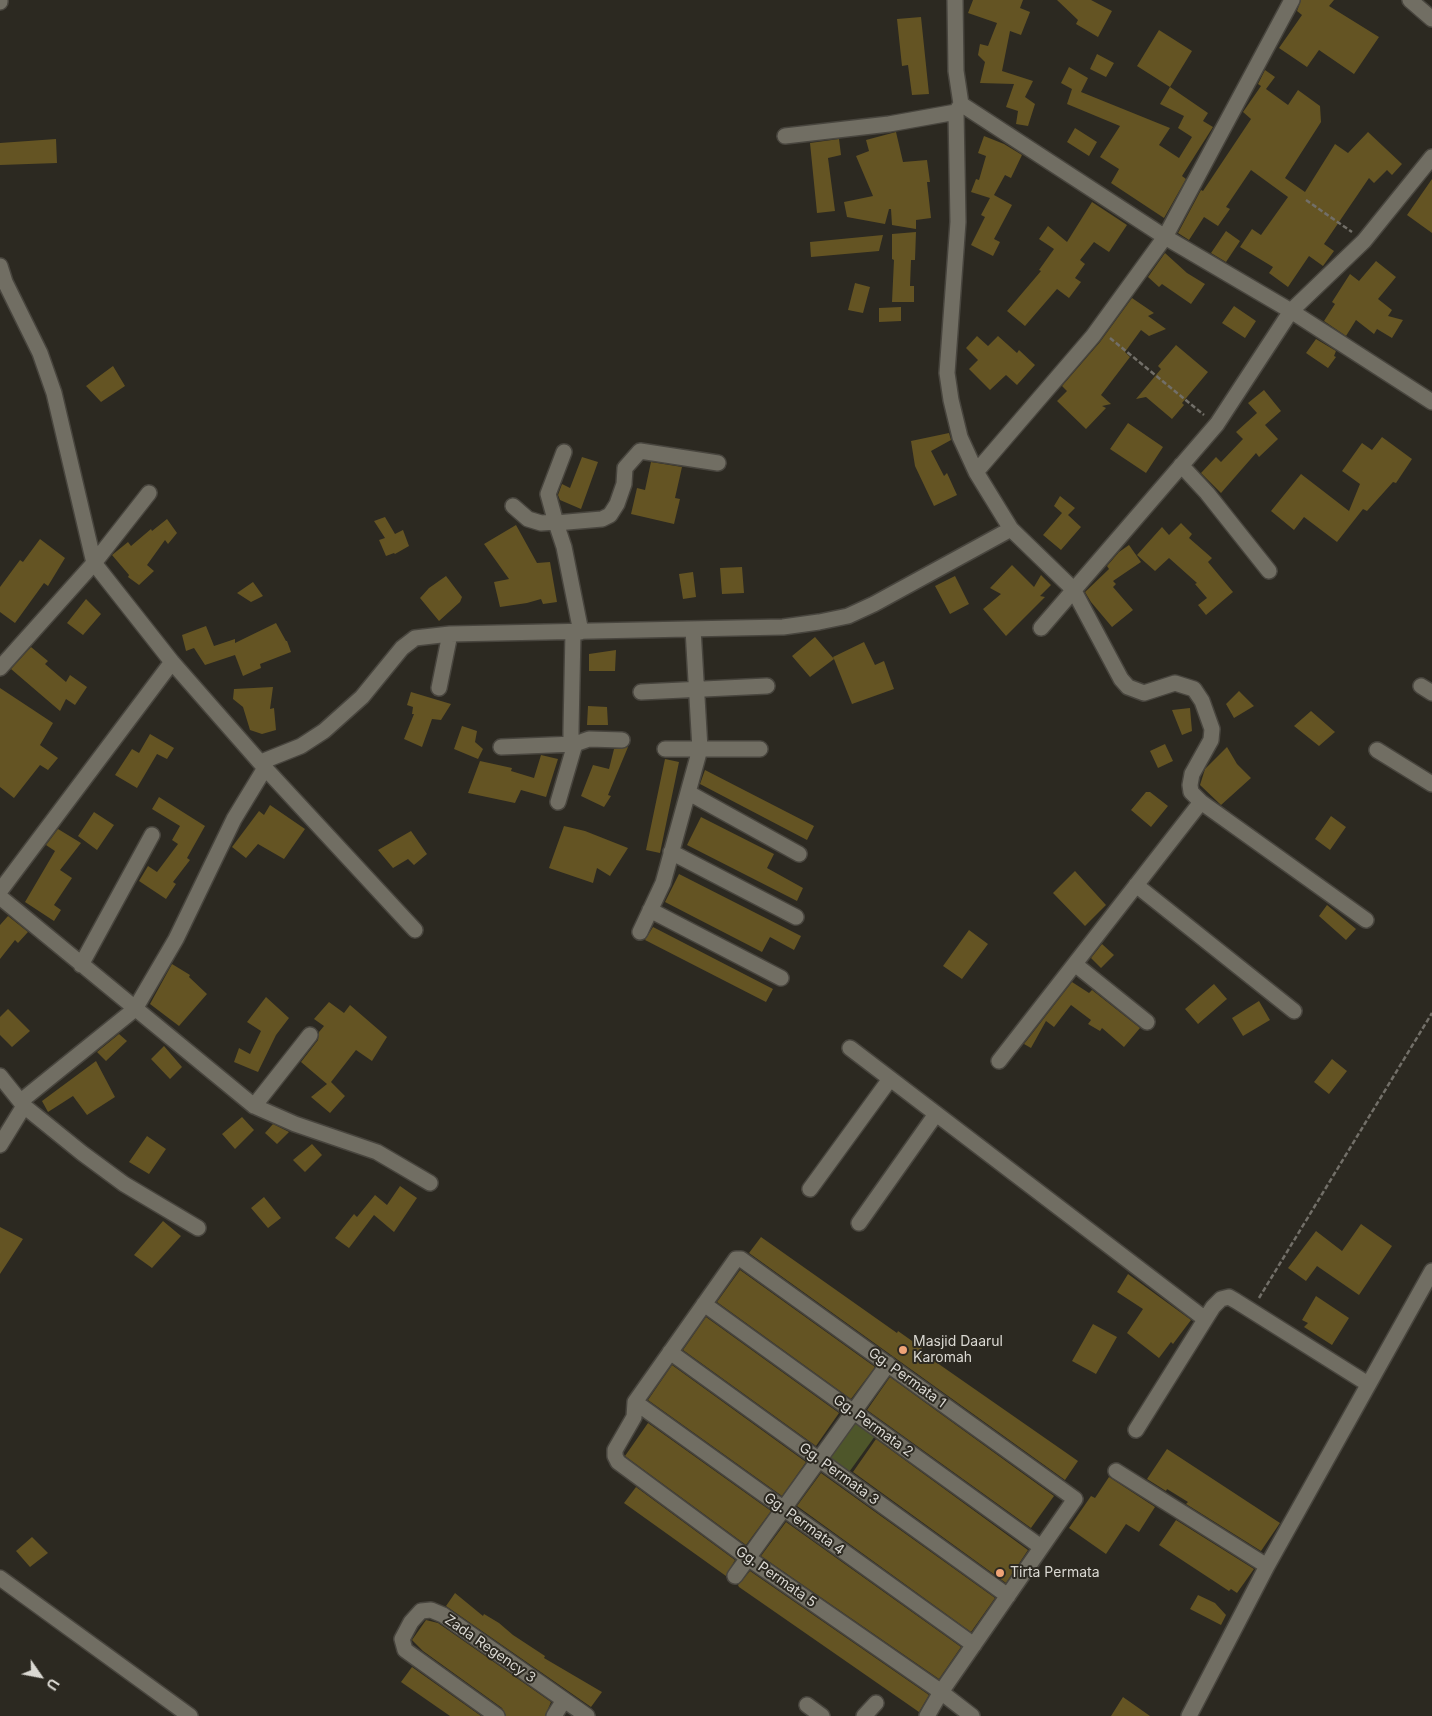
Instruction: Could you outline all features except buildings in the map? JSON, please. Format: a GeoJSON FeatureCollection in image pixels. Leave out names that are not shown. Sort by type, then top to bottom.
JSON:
{"type":"FeatureCollection","features":[{"type":"Feature","properties":{"kind":"street"},"geometry":{"type":"LineString","coordinates":[[955,0],[958,108],[958,222],[947,373],[950,400],[960,437],[976,472],[1011,529],[1073,590],[1121,680],[1128,687],[1144,693],[1175,683],[1194,689],[1202,701],[1212,729],[1211,740],[1192,774],[1191,792],[1202,802],[1366,920]]}},
{"type":"Feature","properties":{"kind":"street"},"geometry":{"type":"LineString","coordinates":[[976,472],[1099,329],[1165,237],[1292,0]]}},
{"type":"Feature","properties":{"kind":"street"},"geometry":{"type":"LineString","coordinates":[[1410,0],[1432,19]]}},
{"type":"Feature","properties":{"kind":"street"},"geometry":{"type":"LineString","coordinates":[[785,136],[889,124],[958,108],[1165,237],[1290,311],[1432,402]]}},
{"type":"Feature","properties":{"kind":"street"},"geometry":{"type":"LineString","coordinates":[[1041,628],[1216,424],[1290,311],[1364,241],[1432,157]]}},
{"type":"Feature","properties":{"kind":"street"},"geometry":{"type":"LineString","coordinates":[[0,266],[2,284],[40,353],[54,393],[94,564],[172,662],[263,765],[416,930]]}},
{"type":"Feature","properties":{"kind":"street"},"geometry":{"type":"LineString","coordinates":[[513,506],[528,519],[542,522],[556,523],[602,519],[610,515],[617,504],[624,484],[625,468],[640,451],[718,463]]}},
{"type":"Feature","properties":{"kind":"street"},"geometry":{"type":"LineString","coordinates":[[564,452],[548,494],[564,547],[577,632],[571,730],[571,738],[575,744]]}},
{"type":"Feature","properties":{"kind":"street"},"geometry":{"type":"LineString","coordinates":[[1181,465],[1207,493],[1269,571]]}},
{"type":"Feature","properties":{"kind":"street"},"geometry":{"type":"LineString","coordinates":[[0,668],[94,564],[148,493]]}},
{"type":"Feature","properties":{"kind":"street"},"geometry":{"type":"LineString","coordinates":[[0,1145],[22,1104],[135,1009],[176,939],[234,819],[263,765],[301,746],[324,731],[362,697],[402,648],[415,638],[450,634],[783,627],[848,616],[911,585],[1011,529]]}},
{"type":"Feature","properties":{"kind":"street"},"geometry":{"type":"LineString","coordinates":[[640,932],[663,883],[700,749],[698,690],[692,629]]}},
{"type":"Feature","properties":{"kind":"street"},"geometry":{"type":"LineString","coordinates":[[439,688],[450,634]]}},
{"type":"Feature","properties":{"kind":"street"},"geometry":{"type":"LineString","coordinates":[[0,891],[172,662]]}},
{"type":"Feature","properties":{"kind":"street"},"geometry":{"type":"LineString","coordinates":[[641,692],[767,686]]}},
{"type":"Feature","properties":{"kind":"street"},"geometry":{"type":"LineString","coordinates":[[501,747],[575,744],[589,739],[622,740]]}},
{"type":"Feature","properties":{"kind":"street"},"geometry":{"type":"LineString","coordinates":[[558,802],[575,744]]}},
{"type":"Feature","properties":{"kind":"street"},"geometry":{"type":"LineString","coordinates":[[665,749],[760,749]]}},
{"type":"Feature","properties":{"kind":"street"},"geometry":{"type":"LineString","coordinates":[[1377,750],[1432,784]]}},
{"type":"Feature","properties":{"kind":"street"},"geometry":{"type":"LineString","coordinates":[[689,793],[799,854]]}},
{"type":"Feature","properties":{"kind":"street"},"geometry":{"type":"LineString","coordinates":[[999,1061],[1202,802]]}},
{"type":"Feature","properties":{"kind":"street"},"geometry":{"type":"LineString","coordinates":[[81,966],[152,835]]}},
{"type":"Feature","properties":{"kind":"street"},"geometry":{"type":"LineString","coordinates":[[671,852],[796,917]]}},
{"type":"Feature","properties":{"kind":"street"},"geometry":{"type":"LineString","coordinates":[[1136,885],[1294,1011]]}},
{"type":"Feature","properties":{"kind":"street"},"geometry":{"type":"LineString","coordinates":[[0,898],[254,1106],[296,1124],[377,1152],[430,1183]]}},
{"type":"Feature","properties":{"kind":"street"},"geometry":{"type":"LineString","coordinates":[[650,910],[780,978]]}},
{"type":"Feature","properties":{"kind":"street"},"geometry":{"type":"LineString","coordinates":[[1076,965],[1147,1022]]}},
{"type":"Feature","properties":{"kind":"street"},"geometry":{"type":"LineString","coordinates":[[254,1106],[310,1035]]}},
{"type":"Feature","properties":{"kind":"street"},"geometry":{"type":"LineString","coordinates":[[850,1048],[1205,1319]]}},
{"type":"Feature","properties":{"kind":"street"},"geometry":{"type":"LineString","coordinates":[[0,1076],[22,1104],[124,1184],[198,1228]]}},
{"type":"Feature","properties":{"kind":"street"},"geometry":{"type":"LineString","coordinates":[[810,1189],[890,1079]]}},
{"type":"Feature","properties":{"kind":"street"},"geometry":{"type":"LineString","coordinates":[[859,1223],[936,1114]]}},
{"type":"Feature","properties":{"kind":"street","name":"Gg. Permata 1"},"geometry":{"type":"LineString","coordinates":[[704,1304],[739,1258],[888,1364],[1075,1499],[1041,1547]]}},
{"type":"Feature","properties":{"kind":"street"},"geometry":{"type":"LineString","coordinates":[[1189,1716],[1267,1566],[1432,1271]]}},
{"type":"Feature","properties":{"kind":"street"},"geometry":{"type":"LineString","coordinates":[[1136,1430],[1205,1319],[1221,1299],[1229,1297],[1368,1384]]}},
{"type":"Feature","properties":{"kind":"street"},"geometry":{"type":"LineString","coordinates":[[635,1402],[704,1304]]}},
{"type":"Feature","properties":{"kind":"street","name":"Gg. Permata 2"},"geometry":{"type":"LineString","coordinates":[[704,1304],[1041,1547]]}},
{"type":"Feature","properties":{"kind":"street","name":"Gg. Permata 3"},"geometry":{"type":"LineString","coordinates":[[670,1352],[1008,1596]]}},
{"type":"Feature","properties":{"kind":"street"},"geometry":{"type":"LineString","coordinates":[[735,1576],[888,1364]]}},
{"type":"Feature","properties":{"kind":"street","name":"Gg. Permata 5"},"geometry":{"type":"LineString","coordinates":[[635,1402],[634,1417],[615,1450],[618,1462],[748,1558],[941,1692],[972,1716]]}},
{"type":"Feature","properties":{"kind":"street","name":"Gg. Permata 4"},"geometry":{"type":"LineString","coordinates":[[635,1402],[974,1645]]}},
{"type":"Feature","properties":{"kind":"street"},"geometry":{"type":"LineString","coordinates":[[1116,1471],[1267,1566]]}},
{"type":"Feature","properties":{"kind":"street"},"geometry":{"type":"LineString","coordinates":[[927,1716],[941,1692],[1041,1547]]}},
{"type":"Feature","properties":{"kind":"street"},"geometry":{"type":"LineString","coordinates":[[0,1578],[190,1716]]}},
{"type":"Feature","properties":{"kind":"street","name":"Zada Regency 3"},"geometry":{"type":"LineString","coordinates":[[497,1716],[405,1650],[402,1639],[411,1622],[421,1611],[431,1610],[443,1616],[587,1716]]}},
{"type":"Feature","properties":{"kind":"street"},"geometry":{"type":"LineString","coordinates":[[554,1716],[564,1700]]}},
{"type":"Feature","properties":{"kind":"street"},"geometry":{"type":"LineString","coordinates":[[864,1716],[876,1703]]}},
{"type":"Feature","properties":{"kind":"street"},"geometry":{"type":"LineString","coordinates":[[807,1705],[822,1716]]}},
{"type":"Feature","properties":{"kind":"path"},"geometry":{"type":"LineString","coordinates":[[1306,200],[1364,241]]}},
{"type":"Feature","properties":{"kind":"path"},"geometry":{"type":"LineString","coordinates":[[1099,329],[1216,424]]}},
{"type":"Feature","properties":{"kind":"path"},"geometry":{"type":"LineString","coordinates":[[1252,1310],[1432,1013]]}},
{"type":"Feature","properties":{"kind":"green space"},"geometry":{"type":"Polygon","coordinates":[[[854,1421],[875,1436],[847,1475],[826,1461],[854,1421]]]}},
{"type":"Feature","properties":{"kind":"place","name":"Masjid Daarul Karomah"},"geometry":{"type":"Point","coordinates":[903,1350]}},
{"type":"Feature","properties":{"kind":"place","name":"Tirta Permata"},"geometry":{"type":"Point","coordinates":[1000,1573]}}]}
